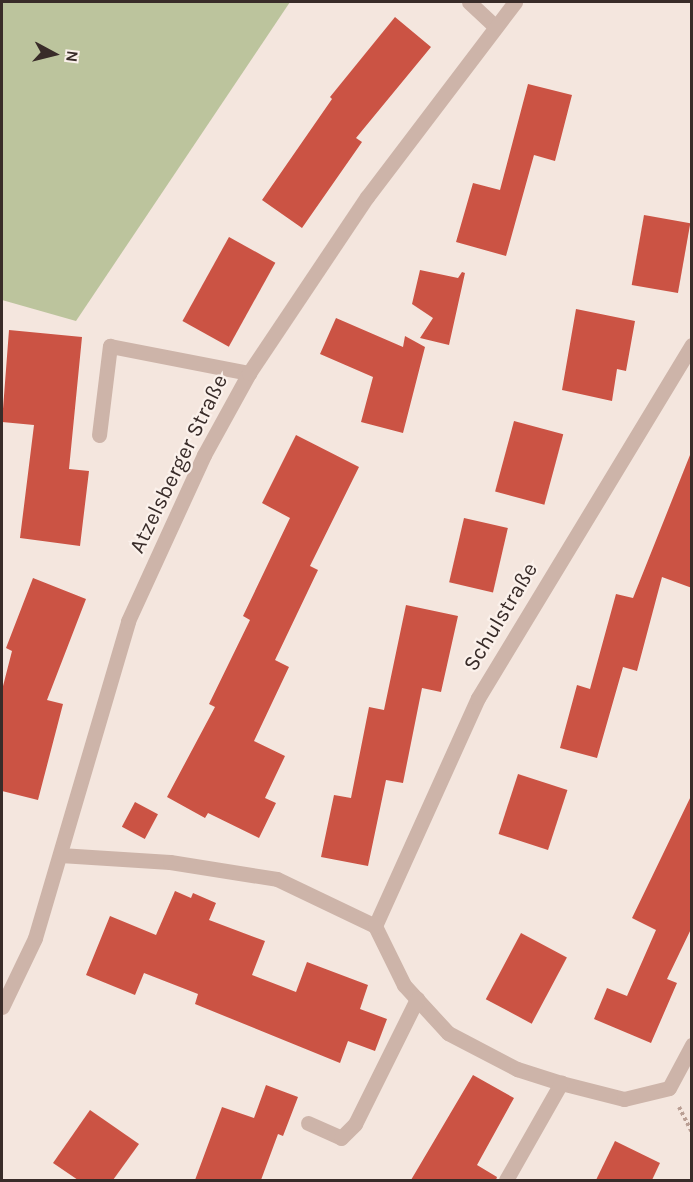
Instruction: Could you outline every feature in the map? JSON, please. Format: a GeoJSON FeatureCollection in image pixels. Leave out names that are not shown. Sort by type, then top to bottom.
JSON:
{"type":"FeatureCollection","features":[{"type":"Feature","properties":{"kind":"street"},"geometry":{"type":"LineString","coordinates":[[470,2],[494,25]]}},
{"type":"Feature","properties":{"kind":"street","name":"Atzelsberger Straße"},"geometry":{"type":"LineString","coordinates":[[2,1007],[35,938],[128,621],[204,455],[249,373],[367,197],[494,25],[514,2]]}},
{"type":"Feature","properties":{"kind":"street","name":"Schulstraße"},"geometry":{"type":"LineString","coordinates":[[375,926],[478,698],[692,345]]}},
{"type":"Feature","properties":{"kind":"street"},"geometry":{"type":"LineString","coordinates":[[99,435],[110,346],[249,373]]}},
{"type":"Feature","properties":{"kind":"street"},"geometry":{"type":"LineString","coordinates":[[60,855],[170,862],[277,879],[375,926],[404,985],[448,1033],[517,1069],[561,1083],[624,1099],[669,1088],[692,1045]]}},
{"type":"Feature","properties":{"kind":"street"},"geometry":{"type":"LineString","coordinates":[[308,1123],[341,1138],[355,1124],[417,999]]}},
{"type":"Feature","properties":{"kind":"street"},"geometry":{"type":"LineString","coordinates":[[506,1180],[561,1083]]}},
{"type":"Feature","properties":{"kind":"green space"},"geometry":{"type":"Polygon","coordinates":[[[2,2],[290,2],[76,321],[2,300],[2,2]]]}},
{"type":"Feature","properties":{"kind":"building"},"geometry":{"type":"Polygon","coordinates":[[[395,17],[431,47],[356,138],[362,142],[302,228],[262,200],[332,99],[330,97],[395,17]]]}},
{"type":"Feature","properties":{"kind":"building"},"geometry":{"type":"Polygon","coordinates":[[[528,84],[572,95],[555,161],[534,155],[506,256],[456,242],[473,183],[500,190],[528,84]]]}},
{"type":"Feature","properties":{"kind":"building"},"geometry":{"type":"Polygon","coordinates":[[[644,215],[690,223],[678,293],[632,285],[644,215]]]}},
{"type":"Feature","properties":{"kind":"building"},"geometry":{"type":"Polygon","coordinates":[[[229,237],[275,263],[229,347],[182,321],[229,237]]]}},
{"type":"Feature","properties":{"kind":"building"},"geometry":{"type":"Polygon","coordinates":[[[420,270],[458,278],[462,272],[465,273],[449,345],[420,338],[433,318],[412,304],[420,270]]]}},
{"type":"Feature","properties":{"kind":"building"},"geometry":{"type":"Polygon","coordinates":[[[576,309],[635,321],[626,371],[617,369],[612,401],[562,390],[576,309]]]}},
{"type":"Feature","properties":{"kind":"building"},"geometry":{"type":"Polygon","coordinates":[[[336,318],[403,347],[405,336],[425,347],[403,433],[361,422],[373,377],[320,354],[336,318]]]}},
{"type":"Feature","properties":{"kind":"building"},"geometry":{"type":"Polygon","coordinates":[[[9,330],[82,337],[69,469],[89,471],[80,546],[20,538],[34,425],[2,422],[9,330]]]}},
{"type":"Feature","properties":{"kind":"building"},"geometry":{"type":"Polygon","coordinates":[[[514,421],[563,434],[544,505],[495,492],[514,421]]]}},
{"type":"Feature","properties":{"kind":"building"},"geometry":{"type":"Polygon","coordinates":[[[296,435],[359,467],[310,566],[318,570],[275,660],[289,667],[254,741],[285,756],[265,798],[276,803],[259,838],[208,813],[205,818],[167,797],[215,707],[209,704],[250,620],[243,616],[290,518],[262,503],[296,435]]]}},
{"type":"Feature","properties":{"kind":"building"},"geometry":{"type":"Polygon","coordinates":[[[690,455],[692,588],[662,577],[637,671],[623,667],[597,758],[560,748],[577,685],[590,689],[616,594],[633,598],[690,455]]]}},
{"type":"Feature","properties":{"kind":"building"},"geometry":{"type":"Polygon","coordinates":[[[464,518],[508,528],[493,592],[449,582],[464,518]]]}},
{"type":"Feature","properties":{"kind":"building"},"geometry":{"type":"Polygon","coordinates":[[[33,578],[86,599],[47,700],[63,704],[38,800],[2,791],[2,690],[12,651],[6,648],[33,578]]]}},
{"type":"Feature","properties":{"kind":"building"},"geometry":{"type":"Polygon","coordinates":[[[406,605],[458,616],[441,692],[422,688],[403,783],[386,780],[368,866],[321,857],[334,795],[351,798],[369,707],[384,710],[406,605]]]}},
{"type":"Feature","properties":{"kind":"building"},"geometry":{"type":"Polygon","coordinates":[[[518,774],[567,790],[548,850],[499,834],[518,774]]]}},
{"type":"Feature","properties":{"kind":"building"},"geometry":{"type":"Polygon","coordinates":[[[692,794],[692,927],[667,979],[677,983],[651,1043],[594,1019],[607,988],[627,996],[656,930],[632,918],[692,794]]]}},
{"type":"Feature","properties":{"kind":"building"},"geometry":{"type":"Polygon","coordinates":[[[135,802],[158,814],[145,839],[122,827],[135,802]]]}},
{"type":"Feature","properties":{"kind":"building"},"geometry":{"type":"Polygon","coordinates":[[[175,891],[191,898],[193,893],[216,903],[209,920],[265,941],[252,975],[296,992],[307,962],[368,985],[360,1009],[387,1019],[375,1051],[348,1041],[340,1063],[195,1004],[198,994],[144,973],[135,995],[86,975],[110,916],[156,935],[175,891]]]}},
{"type":"Feature","properties":{"kind":"building"},"geometry":{"type":"Polygon","coordinates":[[[521,933],[567,957],[532,1024],[486,999],[521,933]]]}},
{"type":"Feature","properties":{"kind":"building"},"geometry":{"type":"Polygon","coordinates":[[[473,1075],[514,1098],[477,1165],[497,1177],[496,1180],[411,1180],[473,1075]]]}},
{"type":"Feature","properties":{"kind":"building"},"geometry":{"type":"Polygon","coordinates":[[[266,1085],[298,1097],[283,1136],[278,1134],[261,1180],[195,1180],[222,1107],[254,1118],[266,1085]]]}},
{"type":"Feature","properties":{"kind":"building"},"geometry":{"type":"Polygon","coordinates":[[[90,1110],[139,1144],[113,1180],[78,1180],[53,1163],[90,1110]]]}},
{"type":"Feature","properties":{"kind":"building"},"geometry":{"type":"Polygon","coordinates":[[[615,1141],[660,1163],[652,1180],[596,1180],[615,1141]]]}}]}
